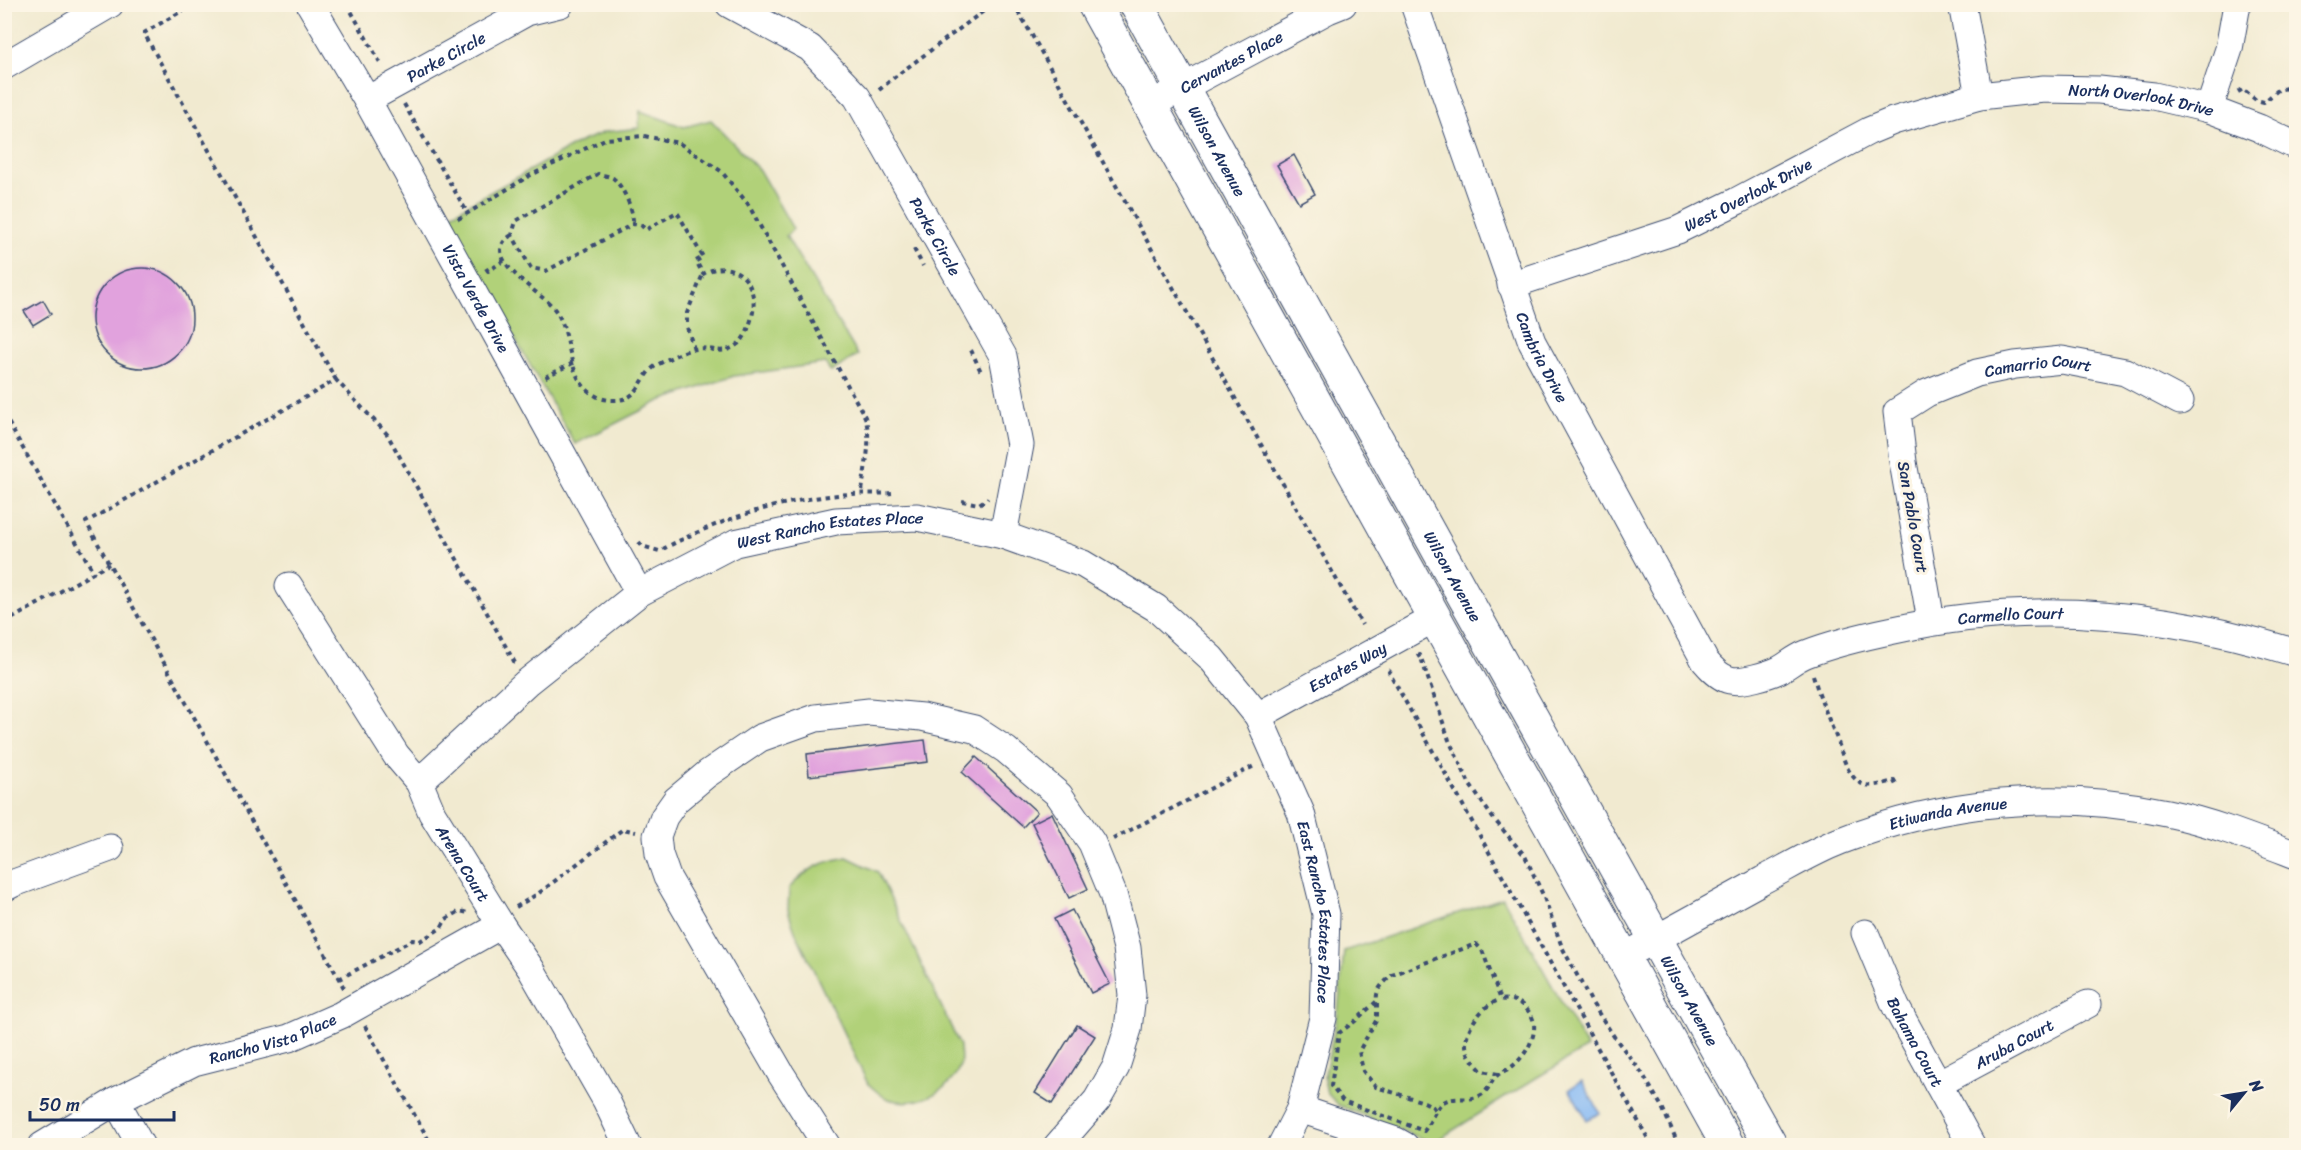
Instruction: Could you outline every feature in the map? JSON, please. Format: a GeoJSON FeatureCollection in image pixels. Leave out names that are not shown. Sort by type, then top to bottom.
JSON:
{"type":"FeatureCollection","features":[{"type":"Feature","properties":{"kind":"main road"},"geometry":{"type":"LineString","coordinates":[[1094,4],[1728,1146]]}},
{"type":"Feature","properties":{"kind":"main road","name":"Wilson Avenue"},"geometry":{"type":"LineString","coordinates":[[1136,4],[1771,1146]]}},
{"type":"Feature","properties":{"kind":"street"},"geometry":{"type":"LineString","coordinates":[[4,66],[110,4]]}},
{"type":"Feature","properties":{"kind":"street","name":"Vista Verde Drive"},"geometry":{"type":"LineString","coordinates":[[310,4],[367,100],[639,593]]}},
{"type":"Feature","properties":{"kind":"street","name":"Parke Circle"},"geometry":{"type":"LineString","coordinates":[[367,100],[527,12],[560,4]]}},
{"type":"Feature","properties":{"kind":"street","name":"Parke Circle"},"geometry":{"type":"LineString","coordinates":[[729,4],[810,48],[856,97],[890,153],[1003,356],[1020,445],[1003,535]]}},
{"type":"Feature","properties":{"kind":"street","name":"Cervantes Place"},"geometry":{"type":"LineString","coordinates":[[1150,105],[1182,86],[1343,4]]}},
{"type":"Feature","properties":{"kind":"street","name":"Cambria Drive"},"geometry":{"type":"LineString","coordinates":[[1414,4],[1532,342],[1705,661],[1714,671],[1730,680]]}},
{"type":"Feature","properties":{"kind":"street"},"geometry":{"type":"LineString","coordinates":[[1962,4],[1979,96]]}},
{"type":"Feature","properties":{"kind":"street"},"geometry":{"type":"LineString","coordinates":[[2208,110],[2229,49],[2237,4]]}},
{"type":"Feature","properties":{"kind":"street","name":"North Overlook Drive"},"geometry":{"type":"LineString","coordinates":[[1979,96],[2044,89],[2099,90],[2154,96],[2208,110],[2259,128],[2296,146]]}},
{"type":"Feature","properties":{"kind":"street","name":"West Overlook Drive"},"geometry":{"type":"LineString","coordinates":[[1511,285],[1678,230],[1869,131],[1893,121],[1979,96]]}},
{"type":"Feature","properties":{"kind":"street","name":"Camarrio Court"},"geometry":{"type":"LineString","coordinates":[[1897,412],[1927,393],[1977,373],[2015,365],[2062,360],[2125,372],[2180,401]]}},
{"type":"Feature","properties":{"kind":"street","name":"San Pablo Court"},"geometry":{"type":"LineString","coordinates":[[1897,412],[1903,462],[1931,621]]}},
{"type":"Feature","properties":{"kind":"street","name":"West Rancho Estates Place"},"geometry":{"type":"LineString","coordinates":[[419,782],[526,683],[639,593],[735,543],[836,521],[917,517],[1003,535],[1083,564],[1156,608],[1211,658],[1258,716]]}},
{"type":"Feature","properties":{"kind":"street","name":"Arena Court"},"geometry":{"type":"LineString","coordinates":[[289,586],[396,755],[419,782],[432,813],[531,969],[606,1100],[628,1146]]}},
{"type":"Feature","properties":{"kind":"street","name":"Carmello Court"},"geometry":{"type":"LineString","coordinates":[[1730,680],[1755,678],[1777,671],[1805,654],[1866,636],[1931,621],[2016,612],[2085,613],[2153,619],[2248,638],[2296,653]]}},
{"type":"Feature","properties":{"kind":"street","name":"Estates Way"},"geometry":{"type":"LineString","coordinates":[[1258,716],[1435,618]]}},
{"type":"Feature","properties":{"kind":"street"},"geometry":{"type":"LineString","coordinates":[[827,1146],[781,1074],[667,877],[659,854],[657,836],[664,817],[676,800],[707,774],[760,738],[816,718],[869,712],[922,717],[974,729],[1006,750],[1059,795],[1095,848],[1113,894],[1127,948],[1132,995],[1128,1029],[1116,1067],[1097,1100],[1057,1146]]}},
{"type":"Feature","properties":{"kind":"street","name":"East Rancho Estates Place"},"geometry":{"type":"LineString","coordinates":[[1258,716],[1301,813],[1326,914],[1323,1018],[1300,1109],[1281,1146]]}},
{"type":"Feature","properties":{"kind":"street","name":"Etiwanda Avenue"},"geometry":{"type":"LineString","coordinates":[[1623,957],[1838,841],[1906,818],[1976,805],[2043,800],[2104,803],[2167,813],[2227,830],[2296,855]]}},
{"type":"Feature","properties":{"kind":"street"},"geometry":{"type":"LineString","coordinates":[[4,888],[110,848]]}},
{"type":"Feature","properties":{"kind":"street","name":"Rancho Vista Place"},"geometry":{"type":"LineString","coordinates":[[42,1146],[116,1101],[194,1062],[290,1038],[355,1007],[501,925]]}},
{"type":"Feature","properties":{"kind":"street","name":"Bahama Court"},"geometry":{"type":"LineString","coordinates":[[1865,933],[1896,1006],[1972,1146]]}},
{"type":"Feature","properties":{"kind":"street","name":"Aruba Court"},"geometry":{"type":"LineString","coordinates":[[1938,1084],[2088,1004]]}},
{"type":"Feature","properties":{"kind":"street"},"geometry":{"type":"LineString","coordinates":[[116,1101],[141,1146]]}},
{"type":"Feature","properties":{"kind":"street"},"geometry":{"type":"LineString","coordinates":[[1300,1109],[1405,1146]]}},
{"type":"Feature","properties":{"kind":"path"},"geometry":{"type":"LineString","coordinates":[[194,4],[144,33],[336,380],[387,434],[526,683]]}},
{"type":"Feature","properties":{"kind":"path"},"geometry":{"type":"LineString","coordinates":[[347,4],[467,212],[529,176],[604,139],[644,136],[679,143],[721,171],[748,204],[816,332],[856,400],[869,430],[869,448],[862,493],[791,501],[758,509],[711,525],[659,551],[642,546],[636,536]]}},
{"type":"Feature","properties":{"kind":"path"},"geometry":{"type":"LineString","coordinates":[[1013,4],[1362,626]]}},
{"type":"Feature","properties":{"kind":"path"},"geometry":{"type":"LineString","coordinates":[[2208,110],[2243,89],[2256,100],[2264,102],[2278,90],[2296,86]]}},
{"type":"Feature","properties":{"kind":"path"},"geometry":{"type":"LineString","coordinates":[[633,224],[633,215],[621,189],[612,178],[598,174],[516,221],[512,235],[505,239],[502,246],[503,255],[520,280],[554,307],[565,332],[578,380],[588,391],[601,399],[618,400],[633,395],[657,365],[694,349],[723,352],[744,339],[753,314],[753,294],[745,278],[732,270],[718,268],[703,274],[687,314],[687,327],[694,349]]}},
{"type":"Feature","properties":{"kind":"path"},"geometry":{"type":"LineString","coordinates":[[512,235],[531,268],[546,272],[633,224],[640,225],[646,230],[677,212],[703,257],[696,261],[703,274]]}},
{"type":"Feature","properties":{"kind":"path"},"geometry":{"type":"LineString","coordinates":[[552,386],[546,376],[573,363]]}},
{"type":"Feature","properties":{"kind":"path"},"geometry":{"type":"LineString","coordinates":[[336,380],[86,522],[432,1146]]}},
{"type":"Feature","properties":{"kind":"path"},"geometry":{"type":"LineString","coordinates":[[4,415],[94,573]]}},
{"type":"Feature","properties":{"kind":"path"},"geometry":{"type":"LineString","coordinates":[[4,623],[109,564]]}},
{"type":"Feature","properties":{"kind":"path"},"geometry":{"type":"LineString","coordinates":[[1805,654],[1827,718],[1848,768],[1864,785],[1894,781],[1896,785]]}},
{"type":"Feature","properties":{"kind":"path"},"geometry":{"type":"LineString","coordinates":[[1410,660],[1420,655],[1449,740],[1470,785],[1493,818],[1525,856],[1543,895],[1562,947],[1592,1003],[1615,1038],[1642,1072],[1662,1107],[1679,1146]]}},
{"type":"Feature","properties":{"kind":"path"},"geometry":{"type":"LineString","coordinates":[[1399,666],[1389,672],[1652,1146]]}},
{"type":"Feature","properties":{"kind":"path"},"geometry":{"type":"LineString","coordinates":[[1095,848],[1275,755]]}},
{"type":"Feature","properties":{"kind":"path"},"geometry":{"type":"LineString","coordinates":[[1437,1113],[1432,1106],[1424,1102],[1392,1094],[1376,1087],[1363,1071],[1359,1052],[1377,1019],[1376,994],[1382,984],[1392,975],[1476,944],[1482,950],[1502,1000]]}},
{"type":"Feature","properties":{"kind":"path"},"geometry":{"type":"LineString","coordinates":[[1377,1001],[1354,1023],[1339,1033],[1331,1086],[1343,1101],[1424,1131],[1441,1104],[1464,1097],[1476,1098],[1485,1093],[1499,1074],[1515,1065],[1527,1049],[1534,1028],[1530,1013],[1512,998],[1496,1000],[1481,1010],[1473,1023],[1466,1043],[1468,1053],[1482,1071],[1499,1074]]}},
{"type":"Feature","properties":{"kind":"green space"},"geometry":{"type":"Polygon","coordinates":[[[640,111],[684,127],[711,120],[759,170],[793,229],[786,236],[858,355],[831,372],[825,363],[734,376],[660,401],[575,444],[446,217],[580,142],[605,132],[639,128],[640,111]]]}},
{"type":"Feature","properties":{"kind":"green space"},"geometry":{"type":"Polygon","coordinates":[[[847,857],[878,872],[960,1046],[961,1063],[955,1075],[940,1091],[919,1100],[897,1101],[886,1098],[868,1084],[794,929],[788,910],[789,888],[796,881],[815,867],[847,857]]]}},
{"type":"Feature","properties":{"kind":"green space"},"geometry":{"type":"Polygon","coordinates":[[[1503,898],[1587,1048],[1433,1143],[1338,1105],[1327,1093],[1324,1078],[1338,1013],[1344,951],[1503,898]]]}},
{"type":"Feature","properties":{"kind":"water"},"geometry":{"type":"Polygon","coordinates":[[[1582,1081],[1600,1113],[1587,1120],[1569,1089],[1582,1081]]]}},
{"type":"Feature","properties":{"kind":"building"},"geometry":{"type":"Polygon","coordinates":[[[1294,155],[1315,194],[1299,203],[1277,165],[1294,155]]]}},
{"type":"Feature","properties":{"kind":"building"},"geometry":{"type":"Polygon","coordinates":[[[142,268],[170,276],[184,290],[192,318],[184,346],[170,360],[142,368],[114,360],[100,346],[92,318],[100,290],[114,276],[142,268]]]}},
{"type":"Feature","properties":{"kind":"building"},"geometry":{"type":"Polygon","coordinates":[[[43,300],[51,314],[33,325],[24,311],[43,300]]]}},
{"type":"Feature","properties":{"kind":"building"},"geometry":{"type":"Polygon","coordinates":[[[925,740],[928,762],[809,776],[807,754],[925,740]]]}},
{"type":"Feature","properties":{"kind":"building"},"geometry":{"type":"Polygon","coordinates":[[[976,757],[1037,812],[1023,827],[962,772],[976,757]]]}},
{"type":"Feature","properties":{"kind":"building"},"geometry":{"type":"Polygon","coordinates":[[[1052,813],[1088,889],[1069,898],[1032,823],[1052,813]]]}},
{"type":"Feature","properties":{"kind":"building"},"geometry":{"type":"Polygon","coordinates":[[[1072,910],[1110,984],[1091,993],[1054,919],[1072,910]]]}},
{"type":"Feature","properties":{"kind":"building"},"geometry":{"type":"Polygon","coordinates":[[[1077,1025],[1095,1036],[1052,1104],[1035,1093],[1077,1025]]]}}]}
